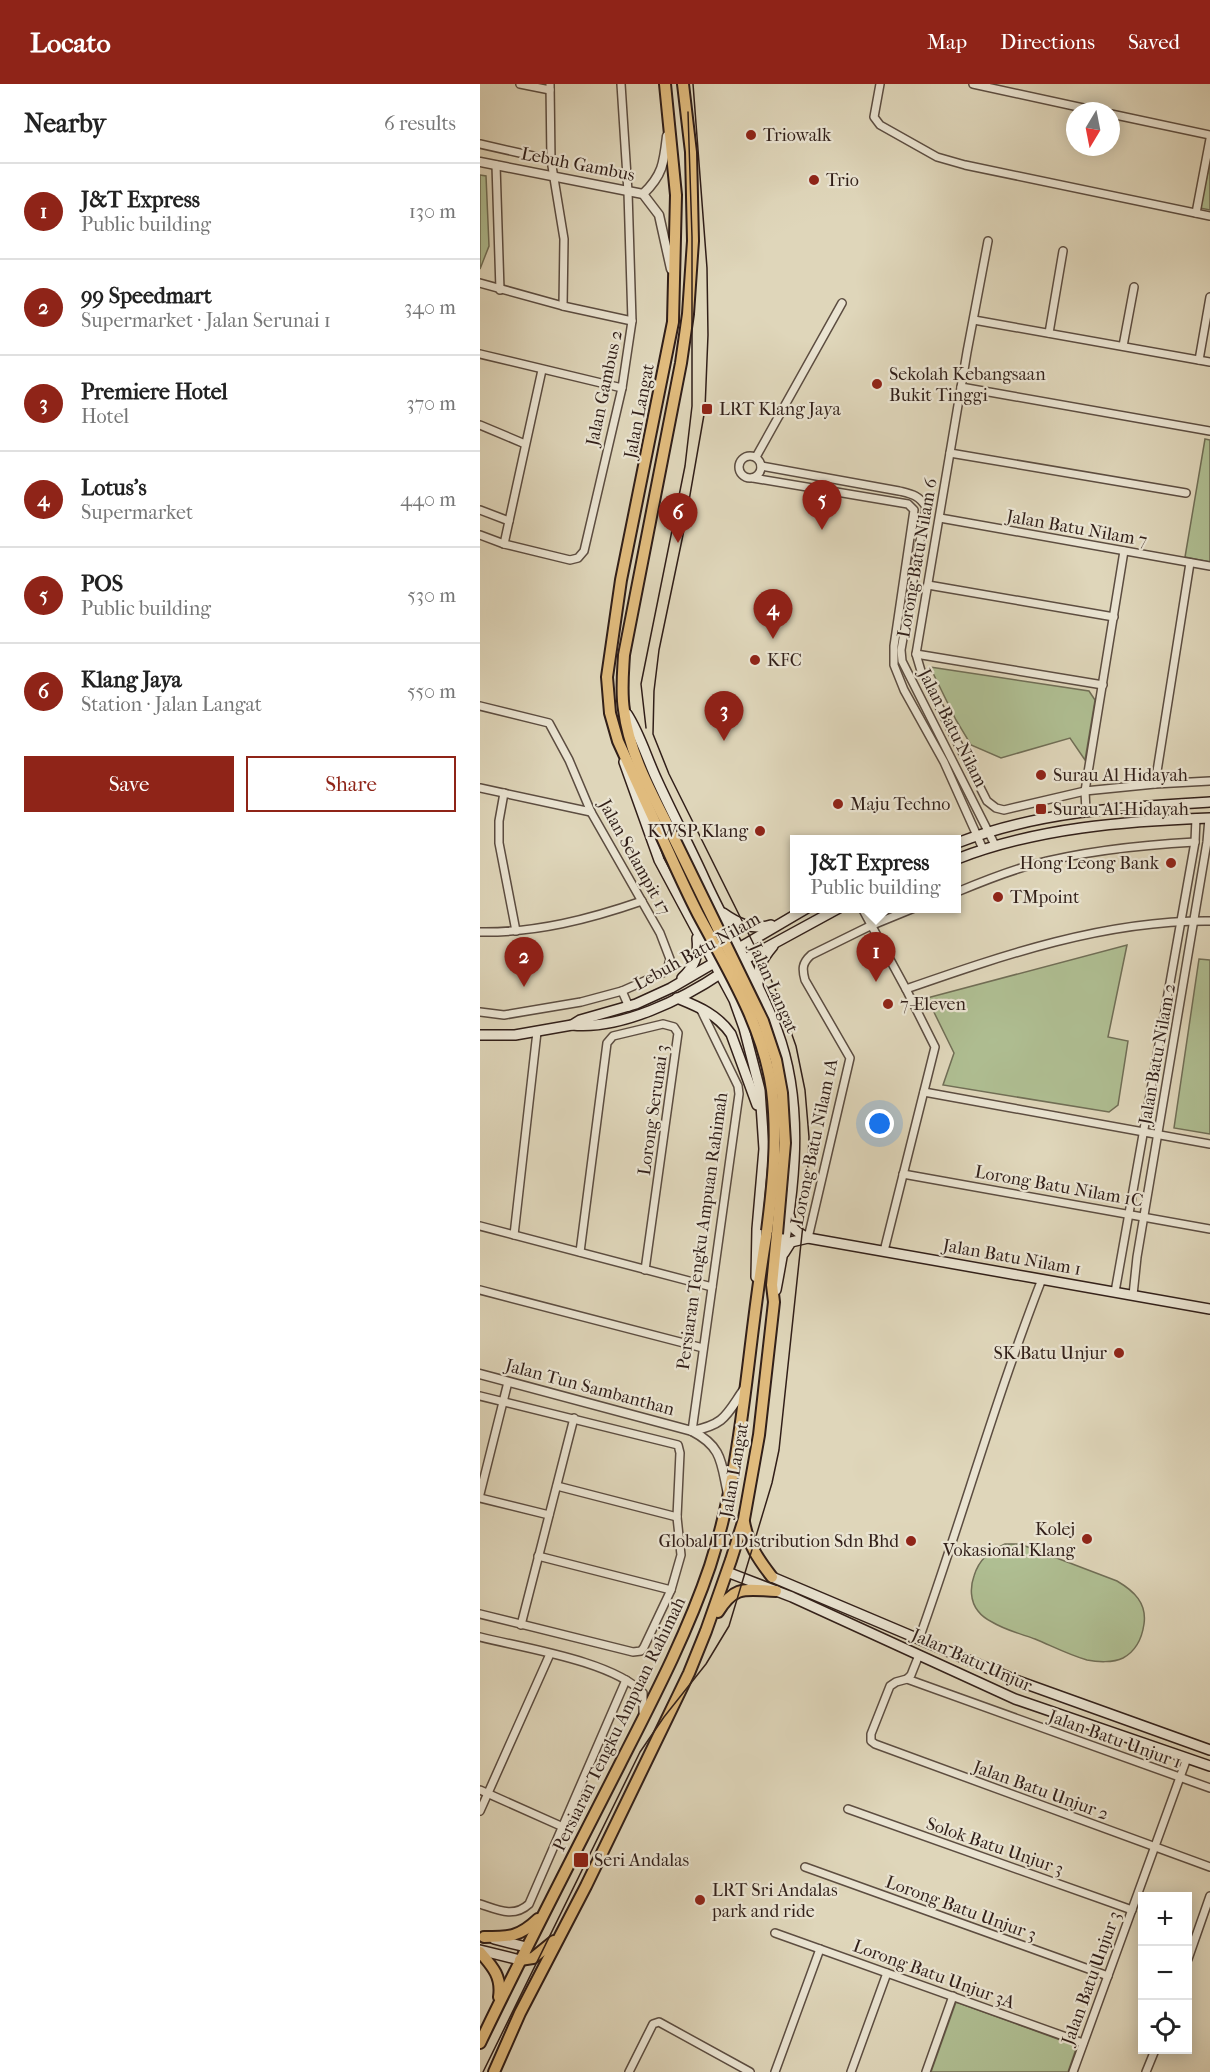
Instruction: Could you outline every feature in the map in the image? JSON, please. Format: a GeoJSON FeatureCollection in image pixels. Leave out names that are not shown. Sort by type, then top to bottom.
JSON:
{"type":"FeatureCollection","features":[{"type":"Feature","properties":{"kind":"highway","name":"Jalan Langat"},"geometry":{"type":"LineString","coordinates":[[664,829],[618,741],[610,713],[607,677],[621,580],[674,322],[676,195],[665,84]]}},
{"type":"Feature","properties":{"kind":"highway","name":"Jalan Langat"},"geometry":{"type":"LineString","coordinates":[[683,84],[691,152],[693,241],[688,314],[681,363],[624,655],[624,710],[629,738],[696,910],[754,1024],[767,1069],[774,1114],[776,1157],[772,1232],[774,1302],[759,1435],[744,1519],[727,1572]]}},
{"type":"Feature","properties":{"kind":"highway","name":"Jalan Langat"},"geometry":{"type":"LineString","coordinates":[[747,1367],[757,1288],[772,1232]]}},
{"type":"Feature","properties":{"kind":"highway","name":"Persiaran Tengku Ampuan Rahimah"},"geometry":{"type":"LineString","coordinates":[[480,2043],[526,1947],[642,1721],[692,1614],[710,1565],[728,1494],[738,1443],[747,1367]]}},
{"type":"Feature","properties":{"kind":"highway"},"geometry":{"type":"LineString","coordinates":[[744,1519],[747,1537],[753,1550],[772,1577]]}},
{"type":"Feature","properties":{"kind":"highway"},"geometry":{"type":"LineString","coordinates":[[710,1565],[727,1572]]}},
{"type":"Feature","properties":{"kind":"highway","name":"Persiaran Tengku Ampuan Rahimah"},"geometry":{"type":"LineString","coordinates":[[494,2072],[530,1994],[689,1674],[727,1572]]}},
{"type":"Feature","properties":{"kind":"highway"},"geometry":{"type":"LineString","coordinates":[[706,1631],[731,1594],[740,1590],[776,1591]]}},
{"type":"Feature","properties":{"kind":"highway"},"geometry":{"type":"LineString","coordinates":[[482,1936],[505,1937],[524,1932],[545,1912]]}},
{"type":"Feature","properties":{"kind":"highway"},"geometry":{"type":"LineString","coordinates":[[520,1960],[533,1958],[561,1935]]}},
{"type":"Feature","properties":{"kind":"highway"},"geometry":{"type":"LineString","coordinates":[[526,1947],[535,1964],[530,1994]]}},
{"type":"Feature","properties":{"kind":"highway"},"geometry":{"type":"LineString","coordinates":[[480,1951],[497,1971],[500,1980],[498,2006]]}},
{"type":"Feature","properties":{"kind":"main road","name":"Jalan Langat"},"geometry":{"type":"LineString","coordinates":[[624,710],[771,1016],[777,1030],[790,1081],[795,1137],[789,1212],[774,1302]]}},
{"type":"Feature","properties":{"kind":"main road","name":"Jalan Langat"},"geometry":{"type":"LineString","coordinates":[[618,741],[628,779],[659,860],[734,1000],[744,1028],[760,1090],[764,1149],[757,1229],[757,1288]]}},
{"type":"Feature","properties":{"kind":"main road"},"geometry":{"type":"LineString","coordinates":[[961,842],[989,831],[1086,811],[1210,802]]}},
{"type":"Feature","properties":{"kind":"main road"},"geometry":{"type":"LineString","coordinates":[[961,857],[995,845],[1068,831],[1153,821],[1210,818],[1207,810],[1186,804]]}},
{"type":"Feature","properties":{"kind":"main road"},"geometry":{"type":"LineString","coordinates":[[683,908],[697,922],[707,924],[713,919],[716,907],[714,899]]}},
{"type":"Feature","properties":{"kind":"main road"},"geometry":{"type":"LineString","coordinates":[[721,911],[740,924],[763,928],[787,920]]}},
{"type":"Feature","properties":{"kind":"main road","name":"Lebuh Batu Nilam"},"geometry":{"type":"LineString","coordinates":[[572,1025],[580,1020],[629,1007],[672,988],[800,913]]}},
{"type":"Feature","properties":{"kind":"main road","name":"Lebuh Batu Nilam"},"geometry":{"type":"LineString","coordinates":[[572,1025],[585,1026],[624,1020],[677,999],[744,959],[830,913]]}},
{"type":"Feature","properties":{"kind":"main road"},"geometry":{"type":"LineString","coordinates":[[672,988],[688,973],[697,958],[695,930]]}},
{"type":"Feature","properties":{"kind":"main road"},"geometry":{"type":"LineString","coordinates":[[758,988],[757,972],[760,964],[776,942]]}},
{"type":"Feature","properties":{"kind":"main road"},"geometry":{"type":"LineString","coordinates":[[677,999],[716,1016],[730,1034],[763,1121]]}},
{"type":"Feature","properties":{"kind":"main road"},"geometry":{"type":"LineString","coordinates":[[744,1028],[741,1008],[747,1000],[755,999],[771,1016]]}},
{"type":"Feature","properties":{"kind":"main road"},"geometry":{"type":"LineString","coordinates":[[480,1035],[503,1036],[572,1025]]}},
{"type":"Feature","properties":{"kind":"main road"},"geometry":{"type":"LineString","coordinates":[[789,1212],[791,1226],[796,1232],[808,1238]]}},
{"type":"Feature","properties":{"kind":"main road"},"geometry":{"type":"LineString","coordinates":[[782,1258],[790,1243],[808,1238]]}},
{"type":"Feature","properties":{"kind":"main road","name":"Jalan Batu Nilam 1"},"geometry":{"type":"LineString","coordinates":[[808,1238],[1210,1309]]}},
{"type":"Feature","properties":{"kind":"main road","name":"Jalan Batu Unjur"},"geometry":{"type":"LineString","coordinates":[[727,1572],[776,1591],[1015,1699],[1210,1766]]}},
{"type":"Feature","properties":{"kind":"main road","name":"Jalan Batu Unjur"},"geometry":{"type":"LineString","coordinates":[[772,1577],[1018,1681],[1210,1750]]}},
{"type":"Feature","properties":{"kind":"main road"},"geometry":{"type":"LineString","coordinates":[[1178,1739],[1187,1751],[1187,1758]]}},
{"type":"Feature","properties":{"kind":"main road"},"geometry":{"type":"LineString","coordinates":[[482,1936],[526,1947]]}},
{"type":"Feature","properties":{"kind":"main road"},"geometry":{"type":"LineString","coordinates":[[480,1951],[520,1960]]}},
{"type":"Feature","properties":{"kind":"street"},"geometry":{"type":"LineString","coordinates":[[520,84],[550,87],[550,160],[564,239],[563,306]]}},
{"type":"Feature","properties":{"kind":"street","name":"Jalan Gambus 2"},"geometry":{"type":"LineString","coordinates":[[504,544],[570,560],[578,558],[584,551],[622,388],[631,339],[628,192],[621,84]]}},
{"type":"Feature","properties":{"kind":"street"},"geometry":{"type":"LineString","coordinates":[[880,84],[874,117],[880,125],[937,157],[965,165],[1210,216]]}},
{"type":"Feature","properties":{"kind":"street"},"geometry":{"type":"LineString","coordinates":[[973,84],[1066,104]]}},
{"type":"Feature","properties":{"kind":"street"},"geometry":{"type":"LineString","coordinates":[[1120,116],[1210,137],[1196,213]]}},
{"type":"Feature","properties":{"kind":"street"},"geometry":{"type":"LineString","coordinates":[[643,194],[655,182],[661,170],[665,158],[669,122]]}},
{"type":"Feature","properties":{"kind":"street"},"geometry":{"type":"LineString","coordinates":[[480,144],[550,160]]}},
{"type":"Feature","properties":{"kind":"street","name":"Lebuh Gambus"},"geometry":{"type":"LineString","coordinates":[[480,162],[643,194],[659,214],[675,287]]}},
{"type":"Feature","properties":{"kind":"street"},"geometry":{"type":"LineString","coordinates":[[496,165],[500,290]]}},
{"type":"Feature","properties":{"kind":"street","name":"Lorong Batu Nilam 6"},"geometry":{"type":"LineString","coordinates":[[988,241],[916,654],[921,671],[987,801],[996,808],[1004,810],[1085,791]]}},
{"type":"Feature","properties":{"kind":"street"},"geometry":{"type":"LineString","coordinates":[[1049,333],[1063,251]]}},
{"type":"Feature","properties":{"kind":"street"},"geometry":{"type":"LineString","coordinates":[[480,284],[632,321]]}},
{"type":"Feature","properties":{"kind":"street"},"geometry":{"type":"LineString","coordinates":[[1124,346],[1134,287]]}},
{"type":"Feature","properties":{"kind":"street"},"geometry":{"type":"LineString","coordinates":[[1199,360],[1210,297]]}},
{"type":"Feature","properties":{"kind":"street"},"geometry":{"type":"LineString","coordinates":[[756,457],[842,303]]}},
{"type":"Feature","properties":{"kind":"street"},"geometry":{"type":"LineString","coordinates":[[974,320],[1210,362]]}},
{"type":"Feature","properties":{"kind":"street"},"geometry":{"type":"LineString","coordinates":[[480,354],[622,388]]}},
{"type":"Feature","properties":{"kind":"street"},"geometry":{"type":"LineString","coordinates":[[480,535],[504,544],[542,370]]}},
{"type":"Feature","properties":{"kind":"street"},"geometry":{"type":"LineString","coordinates":[[961,387],[1210,431]]}},
{"type":"Feature","properties":{"kind":"street"},"geometry":{"type":"LineString","coordinates":[[480,425],[525,444]]}},
{"type":"Feature","properties":{"kind":"street"},"geometry":{"type":"LineString","coordinates":[[950,453],[1186,493]]}},
{"type":"Feature","properties":{"kind":"street"},"geometry":{"type":"LineString","coordinates":[[753,478],[760,473],[761,466],[756,457]]}},
{"type":"Feature","properties":{"kind":"street"},"geometry":{"type":"LineString","coordinates":[[756,457],[743,458],[739,470],[744,477],[912,506],[922,499]]}},
{"type":"Feature","properties":{"kind":"street"},"geometry":{"type":"LineString","coordinates":[[761,466],[898,490],[922,499]]}},
{"type":"Feature","properties":{"kind":"street","name":"Jalan Batu Nilam"},"geometry":{"type":"LineString","coordinates":[[922,499],[926,507],[901,650],[902,661],[995,845]]}},
{"type":"Feature","properties":{"kind":"street","name":"Jalan Batu Nilam"},"geometry":{"type":"LineString","coordinates":[[912,506],[914,510],[910,546],[894,646],[894,665],[904,690],[944,762],[983,849]]}},
{"type":"Feature","properties":{"kind":"street"},"geometry":{"type":"LineString","coordinates":[[480,510],[509,521]]}},
{"type":"Feature","properties":{"kind":"street","name":"Jalan Batu Nilam 7"},"geometry":{"type":"LineString","coordinates":[[940,518],[1210,566]]}},
{"type":"Feature","properties":{"kind":"street"},"geometry":{"type":"LineString","coordinates":[[1086,811],[1085,791],[1125,551]]}},
{"type":"Feature","properties":{"kind":"street"},"geometry":{"type":"LineString","coordinates":[[1155,784],[1190,563]]}},
{"type":"Feature","properties":{"kind":"street"},"geometry":{"type":"LineString","coordinates":[[927,585],[1114,617]]}},
{"type":"Feature","properties":{"kind":"street"},"geometry":{"type":"LineString","coordinates":[[916,654],[1103,685]]}},
{"type":"Feature","properties":{"kind":"street","name":"Jalan Selampit 17"},"geometry":{"type":"LineString","coordinates":[[480,706],[549,723],[591,812],[660,933],[669,954],[667,971],[622,991]]}},
{"type":"Feature","properties":{"kind":"street"},"geometry":{"type":"LineString","coordinates":[[938,732],[944,718]]}},
{"type":"Feature","properties":{"kind":"street"},"geometry":{"type":"LineString","coordinates":[[1085,791],[1155,784],[1210,782]]}},
{"type":"Feature","properties":{"kind":"street"},"geometry":{"type":"LineString","coordinates":[[480,788],[591,812]]}},
{"type":"Feature","properties":{"kind":"street"},"geometry":{"type":"LineString","coordinates":[[504,793],[499,821],[500,843],[516,931]]}},
{"type":"Feature","properties":{"kind":"street","name":"Jalan Batu Nilam 2"},"geometry":{"type":"LineString","coordinates":[[1133,1295],[1209,842],[1210,818]]}},
{"type":"Feature","properties":{"kind":"street","name":"Jalan Batu Nilam 2"},"geometry":{"type":"LineString","coordinates":[[1115,1292],[1179,921],[1195,842],[1196,819]]}},
{"type":"Feature","properties":{"kind":"street"},"geometry":{"type":"LineString","coordinates":[[961,891],[1030,865],[1078,855],[1150,844],[1195,842]]}},
{"type":"Feature","properties":{"kind":"street"},"geometry":{"type":"LineString","coordinates":[[480,932],[516,931],[582,921],[642,901]]}},
{"type":"Feature","properties":{"kind":"street"},"geometry":{"type":"LineString","coordinates":[[864,913],[935,1047],[884,1251]]}},
{"type":"Feature","properties":{"kind":"street"},"geometry":{"type":"LineString","coordinates":[[870,926],[904,913]]}},
{"type":"Feature","properties":{"kind":"street"},"geometry":{"type":"LineString","coordinates":[[906,989],[999,957],[1066,939],[1128,927],[1179,921],[1210,921]]}},
{"type":"Feature","properties":{"kind":"street","name":"Lorong Batu Nilam 1A"},"geometry":{"type":"LineString","coordinates":[[808,1238],[850,1058],[805,980],[802,970],[805,961],[811,955],[870,926]]}},
{"type":"Feature","properties":{"kind":"street"},"geometry":{"type":"LineString","coordinates":[[480,1012],[504,1015],[524,1013],[622,991],[629,1007]]}},
{"type":"Feature","properties":{"kind":"street","name":"Persiaran Tengku Ampuan Rahimah"},"geometry":{"type":"LineString","coordinates":[[692,1431],[738,1103],[738,1086],[700,1008]]}},
{"type":"Feature","properties":{"kind":"street","name":"Lorong Serunai 3"},"geometry":{"type":"LineString","coordinates":[[580,1252],[607,1043],[613,1036],[663,1024],[674,1027],[678,1033],[645,1270]]}},
{"type":"Feature","properties":{"kind":"street"},"geometry":{"type":"LineString","coordinates":[[514,1235],[537,1032]]}},
{"type":"Feature","properties":{"kind":"street"},"geometry":{"type":"LineString","coordinates":[[924,1092],[1210,1144]]}},
{"type":"Feature","properties":{"kind":"street","name":"Lorong Batu Nilam 1C"},"geometry":{"type":"LineString","coordinates":[[903,1174],[1210,1229]]}},
{"type":"Feature","properties":{"kind":"street"},"geometry":{"type":"LineString","coordinates":[[480,1226],[712,1287]]}},
{"type":"Feature","properties":{"kind":"street"},"geometry":{"type":"LineString","coordinates":[[919,1639],[983,1444],[1042,1279]]}},
{"type":"Feature","properties":{"kind":"street"},"geometry":{"type":"LineString","coordinates":[[480,1290],[703,1348]]}},
{"type":"Feature","properties":{"kind":"street","name":"Jalan Tun Sambanthan"},"geometry":{"type":"LineString","coordinates":[[480,1374],[692,1431],[714,1446],[728,1494]]}},
{"type":"Feature","properties":{"kind":"street"},"geometry":{"type":"LineString","coordinates":[[508,1382],[483,1468],[480,1496],[549,1515]]}},
{"type":"Feature","properties":{"kind":"street","name":"Jalan Tun Sambanthan"},"geometry":{"type":"LineString","coordinates":[[692,1431],[718,1424],[744,1388]]}},
{"type":"Feature","properties":{"kind":"street"},"geometry":{"type":"LineString","coordinates":[[480,1396],[678,1445],[680,1453],[677,1517],[681,1555],[671,1590],[641,1651],[633,1653],[480,1614]]}},
{"type":"Feature","properties":{"kind":"street"},"geometry":{"type":"LineString","coordinates":[[521,1625],[574,1418]]}},
{"type":"Feature","properties":{"kind":"street"},"geometry":{"type":"LineString","coordinates":[[557,1486],[677,1517]]}},
{"type":"Feature","properties":{"kind":"street"},"geometry":{"type":"LineString","coordinates":[[538,1556],[671,1590]]}},
{"type":"Feature","properties":{"kind":"street"},"geometry":{"type":"LineString","coordinates":[[480,1637],[609,1670],[636,1685],[643,1693],[642,1721]]}},
{"type":"Feature","properties":{"kind":"street"},"geometry":{"type":"LineString","coordinates":[[480,1811],[550,1654]]}},
{"type":"Feature","properties":{"kind":"street"},"geometry":{"type":"LineString","coordinates":[[907,1679],[920,1655]]}},
{"type":"Feature","properties":{"kind":"street","name":"Jalan Batu Unjur 2"},"geometry":{"type":"LineString","coordinates":[[907,1679],[890,1686],[871,1734],[871,1741],[875,1744],[1210,1867]]}},
{"type":"Feature","properties":{"kind":"street","name":"Jalan Batu Unjur 1"},"geometry":{"type":"LineString","coordinates":[[907,1679],[1210,1788]]}},
{"type":"Feature","properties":{"kind":"street"},"geometry":{"type":"LineString","coordinates":[[480,1904],[514,1913],[522,1911],[529,1904],[626,1680]]}},
{"type":"Feature","properties":{"kind":"street","name":"Jalan Batu Unjur 3"},"geometry":{"type":"LineString","coordinates":[[1073,2072],[1187,1758]]}},
{"type":"Feature","properties":{"kind":"street"},"geometry":{"type":"LineString","coordinates":[[480,1790],[562,1827]]}},
{"type":"Feature","properties":{"kind":"street","name":"Solok Batu Unjur 3"},"geometry":{"type":"LineString","coordinates":[[848,1809],[1132,1910]]}},
{"type":"Feature","properties":{"kind":"street","name":"Lorong Batu Unjur 3"},"geometry":{"type":"LineString","coordinates":[[805,1867],[1108,1976]]}},
{"type":"Feature","properties":{"kind":"street"},"geometry":{"type":"LineString","coordinates":[[1192,1948],[1210,1896]]}},
{"type":"Feature","properties":{"kind":"street","name":"Lorong Batu Unjur 3A"},"geometry":{"type":"LineString","coordinates":[[775,1933],[1083,2043]]}},
{"type":"Feature","properties":{"kind":"street"},"geometry":{"type":"LineString","coordinates":[[775,2072],[820,1949]]}},
{"type":"Feature","properties":{"kind":"street"},"geometry":{"type":"LineString","coordinates":[[851,2072],[887,1973]]}},
{"type":"Feature","properties":{"kind":"street"},"geometry":{"type":"LineString","coordinates":[[926,2072],[953,1996]]}},
{"type":"Feature","properties":{"kind":"street"},"geometry":{"type":"LineString","coordinates":[[629,2072],[652,2024],[659,2022],[750,2072]]}},
{"type":"Feature","properties":{"kind":"street"},"geometry":{"type":"LineString","coordinates":[[1146,2072],[1153,2054]]}},
{"type":"Feature","properties":{"kind":"green space"},"geometry":{"type":"Polygon","coordinates":[[[1210,162],[1210,210],[1200,208],[1210,162]]]}},
{"type":"Feature","properties":{"kind":"green space"},"geometry":{"type":"Polygon","coordinates":[[[480,175],[486,176],[489,246],[480,269],[480,175]]]}},
{"type":"Feature","properties":{"kind":"green space"},"geometry":{"type":"Polygon","coordinates":[[[1205,439],[1210,440],[1210,562],[1185,557],[1205,439]]]}},
{"type":"Feature","properties":{"kind":"green space"},"geometry":{"type":"Polygon","coordinates":[[[930,667],[1089,691],[1095,700],[1085,760],[1070,738],[1001,758],[971,745],[930,667]]]}},
{"type":"Feature","properties":{"kind":"green space"},"geometry":{"type":"Polygon","coordinates":[[[1127,945],[1108,1037],[1128,1041],[1118,1105],[1109,1112],[943,1085],[954,1053],[927,998],[1127,945]]]}},
{"type":"Feature","properties":{"kind":"green space"},"geometry":{"type":"Polygon","coordinates":[[[1199,959],[1210,960],[1210,1134],[1174,1128],[1199,959]]]}},
{"type":"Feature","properties":{"kind":"green space"},"geometry":{"type":"Polygon","coordinates":[[[1005,1544],[1020,1544],[1117,1581],[1129,1589],[1138,1598],[1144,1617],[1142,1634],[1135,1648],[1128,1655],[1115,1661],[1087,1660],[1002,1627],[979,1613],[972,1598],[971,1589],[974,1576],[986,1556],[1005,1544]]]}},
{"type":"Feature","properties":{"kind":"green space"},"geometry":{"type":"Polygon","coordinates":[[[956,2002],[1077,2046],[1068,2072],[931,2072],[956,2002]]]}},
{"type":"Feature","properties":{"kind":"tram line"},"geometry":{"type":"LineString","coordinates":[[483,2072],[640,1752],[664,1717],[706,1664],[729,1626],[772,1483],[779,1450],[807,1187],[809,1137],[805,1090],[796,1046],[770,977],[669,774],[653,734],[654,691],[659,650],[683,535],[705,409],[708,335],[707,268],[693,84]]}},
{"type":"Feature","properties":{"kind":"tram line"},"geometry":{"type":"LineString","coordinates":[[646,728],[641,684],[685,466],[692,406],[692,237],[688,112]]}},
{"type":"Feature","properties":{"kind":"place","name":"Triowalk"},"geometry":{"type":"Point","coordinates":[751,135]}},
{"type":"Feature","properties":{"kind":"place","name":"Trio"},"geometry":{"type":"Point","coordinates":[814,180]}},
{"type":"Feature","properties":{"kind":"place","name":"Sekolah Kebangsaan Bukit Tinggi"},"geometry":{"type":"Point","coordinates":[877,384]}},
{"type":"Feature","properties":{"kind":"place","name":"LRT Klang Jaya"},"geometry":{"type":"Point","coordinates":[707,409]}},
{"type":"Feature","properties":{"kind":"place","name":"POS"},"geometry":{"type":"Point","coordinates":[822,530]}},
{"type":"Feature","properties":{"kind":"place","name":"Klang Jaya"},"geometry":{"type":"Point","coordinates":[678,543]}},
{"type":"Feature","properties":{"kind":"place","name":"Lotus's"},"geometry":{"type":"Point","coordinates":[773,639]}},
{"type":"Feature","properties":{"kind":"place","name":"KFC"},"geometry":{"type":"Point","coordinates":[755,660]}},
{"type":"Feature","properties":{"kind":"place","name":"Premiere Hotel"},"geometry":{"type":"Point","coordinates":[724,741]}},
{"type":"Feature","properties":{"kind":"place","name":"Surau Al Hidayah"},"geometry":{"type":"Point","coordinates":[1041,775]}},
{"type":"Feature","properties":{"kind":"place","name":"Maju Techno"},"geometry":{"type":"Point","coordinates":[838,804]}},
{"type":"Feature","properties":{"kind":"place","name":"Surau Al-Hidayah"},"geometry":{"type":"Point","coordinates":[1041,809]}},
{"type":"Feature","properties":{"kind":"place","name":"KWSP Klang"},"geometry":{"type":"Point","coordinates":[760,831]}},
{"type":"Feature","properties":{"kind":"place","name":"Hong Leong Bank"},"geometry":{"type":"Point","coordinates":[1171,863]}},
{"type":"Feature","properties":{"kind":"place","name":"TMpoint"},"geometry":{"type":"Point","coordinates":[998,897]}},
{"type":"Feature","properties":{"kind":"place","name":"J&T Express"},"geometry":{"type":"Point","coordinates":[876,982]}},
{"type":"Feature","properties":{"kind":"place","name":"99 Speedmart"},"geometry":{"type":"Point","coordinates":[524,987]}},
{"type":"Feature","properties":{"kind":"place","name":"7-Eleven"},"geometry":{"type":"Point","coordinates":[888,1004]}},
{"type":"Feature","properties":{"kind":"place","name":"SK Batu Unjur"},"geometry":{"type":"Point","coordinates":[1119,1353]}},
{"type":"Feature","properties":{"kind":"place","name":"Kolej Vokasional Klang"},"geometry":{"type":"Point","coordinates":[1087,1539]}},
{"type":"Feature","properties":{"kind":"place","name":"Global IT Distribution Sdn Bhd"},"geometry":{"type":"Point","coordinates":[911,1541]}},
{"type":"Feature","properties":{"kind":"place","name":"Seri Andalas"},"geometry":{"type":"Point","coordinates":[581,1860]}},
{"type":"Feature","properties":{"kind":"place","name":"LRT Sri Andalas park and ride"},"geometry":{"type":"Point","coordinates":[700,1900]}}]}
